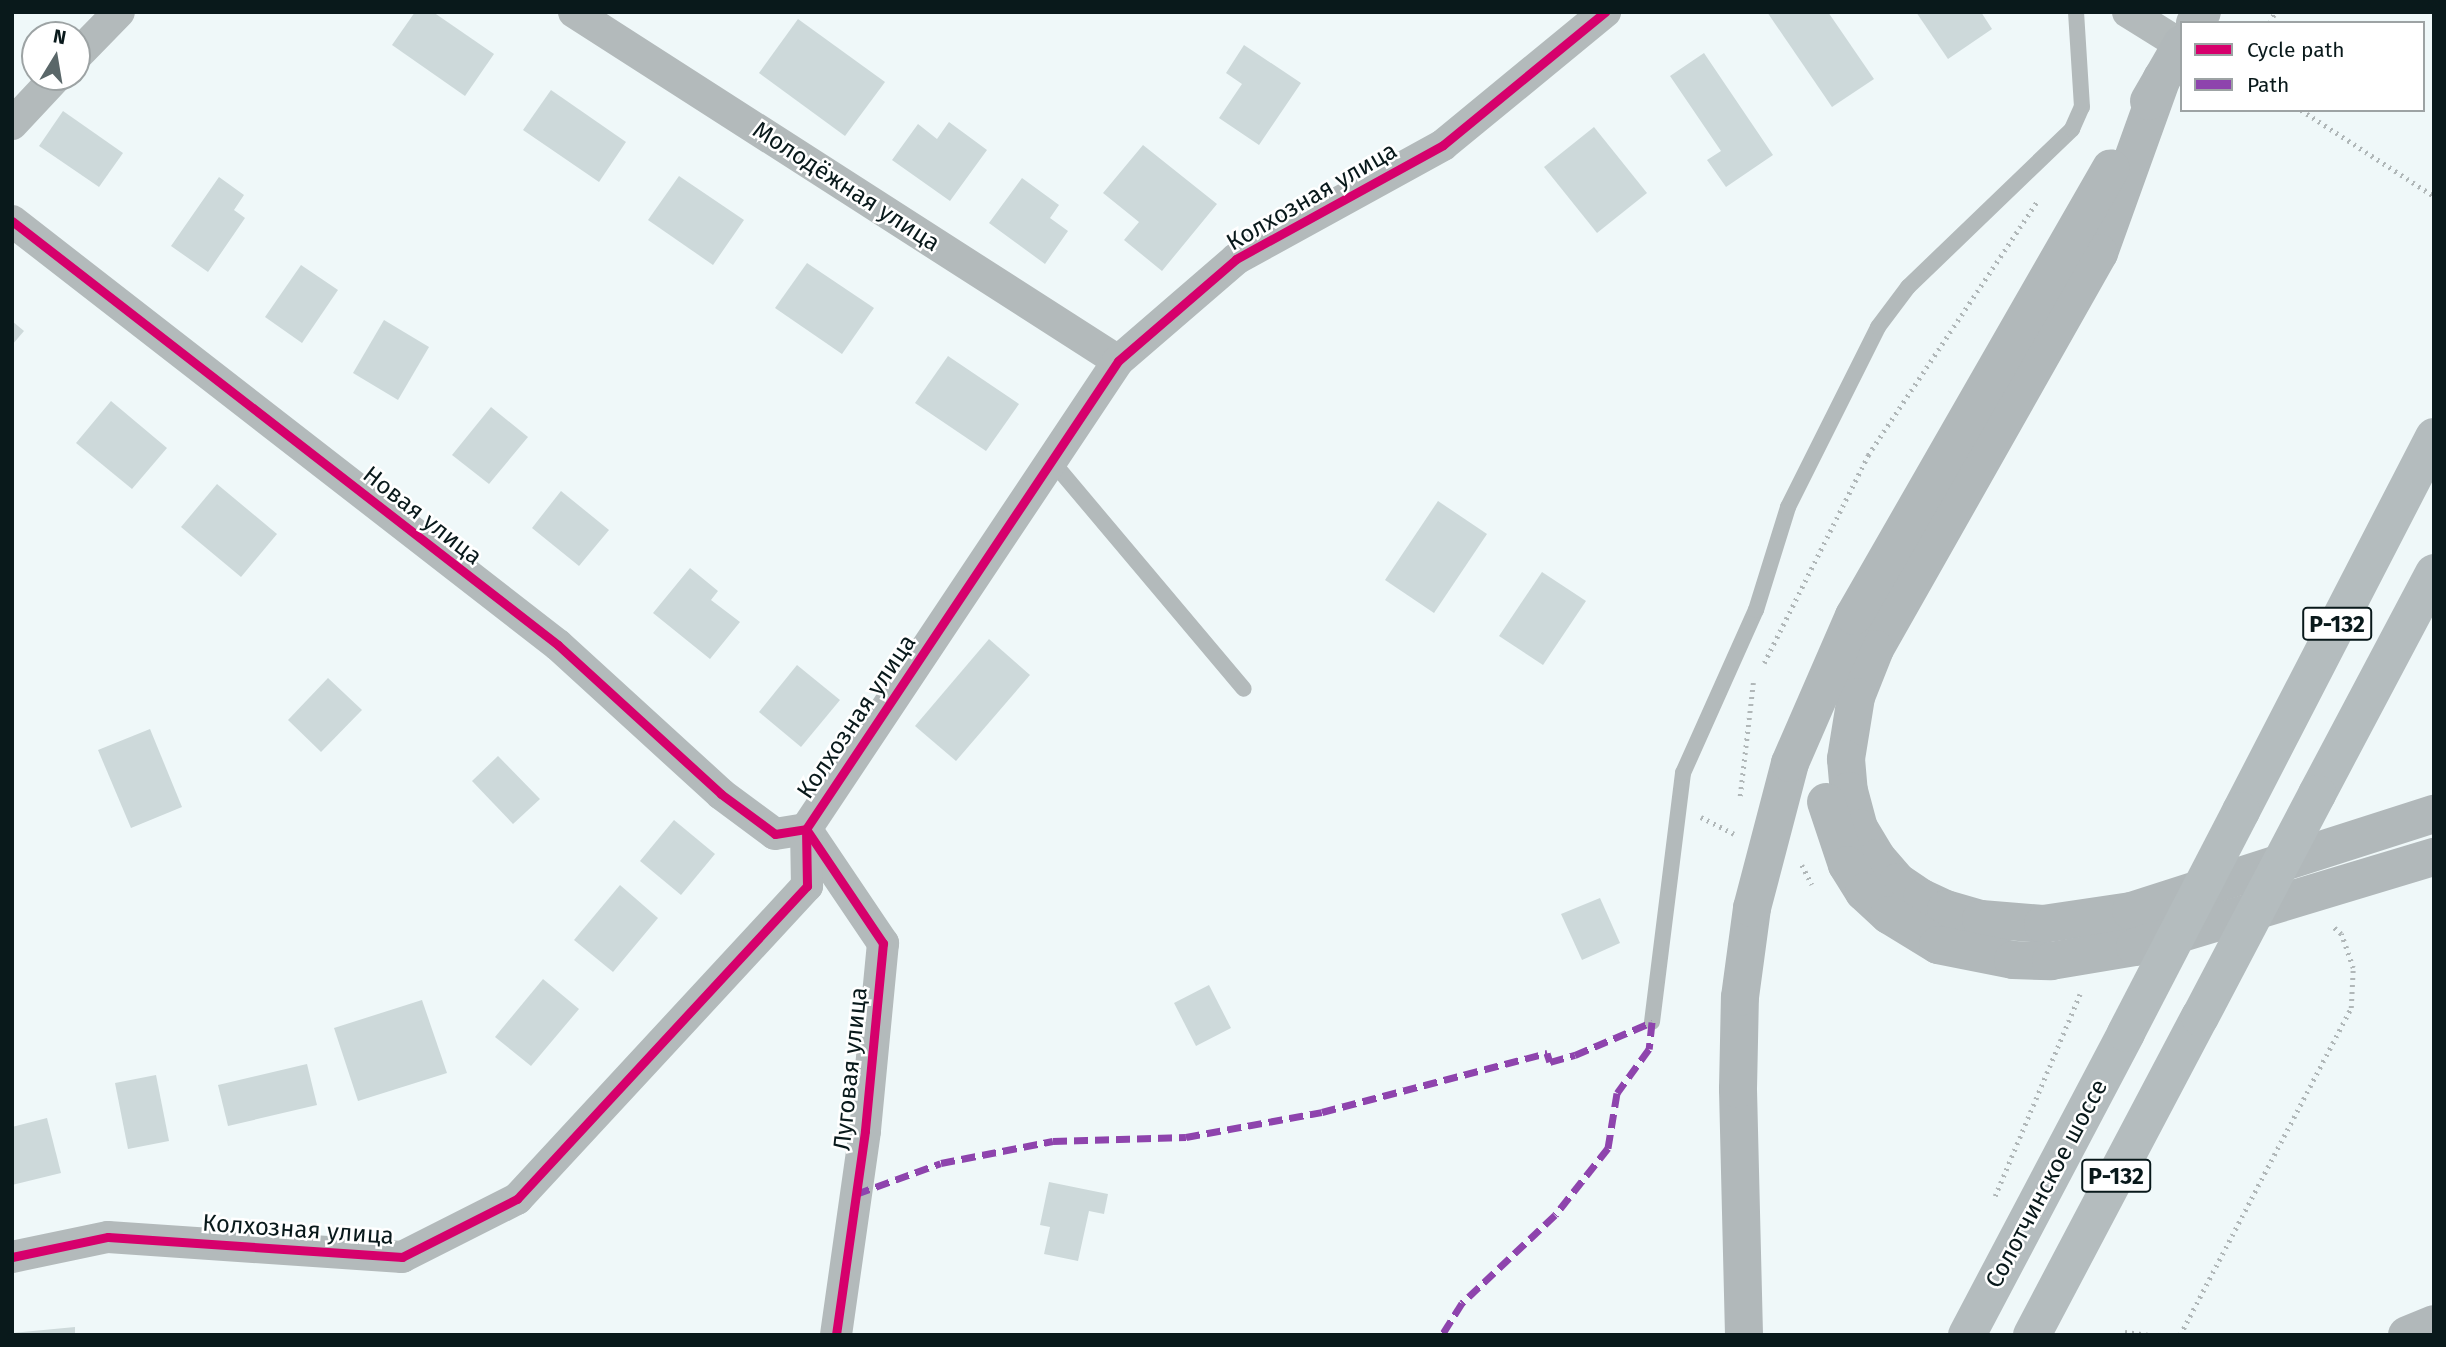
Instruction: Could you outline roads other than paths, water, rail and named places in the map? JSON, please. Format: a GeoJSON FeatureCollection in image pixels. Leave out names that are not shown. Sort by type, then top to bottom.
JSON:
{"type":"FeatureCollection","features":[{"type":"Feature","properties":{"kind":"main road"},"geometry":{"type":"LineString","coordinates":[[1744,1335],[1738,1089],[1740,996],[1744,955],[1766,845],[1790,763],[1854,616],[2180,47]]}},
{"type":"Feature","properties":{"kind":"main road"},"geometry":{"type":"LineString","coordinates":[[2162,78],[2099,253],[1875,649],[1856,697],[1846,759],[1849,791],[1859,828],[1877,858],[1898,882],[1922,898],[1946,909],[1981,919],[2043,924],[2131,911],[2434,814]]}},
{"type":"Feature","properties":{"kind":"main road","name":"Солотчинское шоссе"},"geometry":{"type":"LineString","coordinates":[[1967,1335],[2434,437]]}},
{"type":"Feature","properties":{"kind":"main road","name":"Р-132"},"geometry":{"type":"LineString","coordinates":[[2032,1335],[2431,580]]}},
{"type":"Feature","properties":{"kind":"main road"},"geometry":{"type":"LineString","coordinates":[[1854,616],[1823,730],[1824,797],[1847,865],[1864,892],[1900,923],[1938,944],[2013,960],[2088,956],[2135,947],[2434,857]]}},
{"type":"Feature","properties":{"kind":"main road"},"geometry":{"type":"LineString","coordinates":[[2407,1335],[2434,1324]]}},
{"type":"Feature","properties":{"kind":"street"},"geometry":{"type":"LineString","coordinates":[[91,40],[118,12]]}},
{"type":"Feature","properties":{"kind":"street","name":"Молодёжная улица"},"geometry":{"type":"LineString","coordinates":[[574,12],[1118,361]]}},
{"type":"Feature","properties":{"kind":"street","name":"Колхозная улица"},"geometry":{"type":"LineString","coordinates":[[12,1256],[108,1237],[402,1257],[517,1199],[807,886],[806,829],[1118,361],[1236,259],[1443,145],[1605,12]]}},
{"type":"Feature","properties":{"kind":"street"},"geometry":{"type":"LineString","coordinates":[[2128,12],[2180,44]]}},
{"type":"Feature","properties":{"kind":"street"},"geometry":{"type":"LineString","coordinates":[[12,124],[43,91]]}},
{"type":"Feature","properties":{"kind":"street","name":"Новая улица"},"geometry":{"type":"LineString","coordinates":[[12,221],[558,645],[721,794],[775,834],[806,829]]}},
{"type":"Feature","properties":{"kind":"street","name":"Луговая улица"},"geometry":{"type":"LineString","coordinates":[[806,829],[883,943],[865,1130],[836,1335]]}},
{"type":"Feature","properties":{"kind":"lane"},"geometry":{"type":"LineString","coordinates":[[1652,1022],[1683,773],[1756,610],[1788,507],[1878,327],[1908,287],[2072,129],[2082,107],[2076,12]]}},
{"type":"Feature","properties":{"kind":"lane"},"geometry":{"type":"LineString","coordinates":[[1051,460],[1244,690]]}}]}
